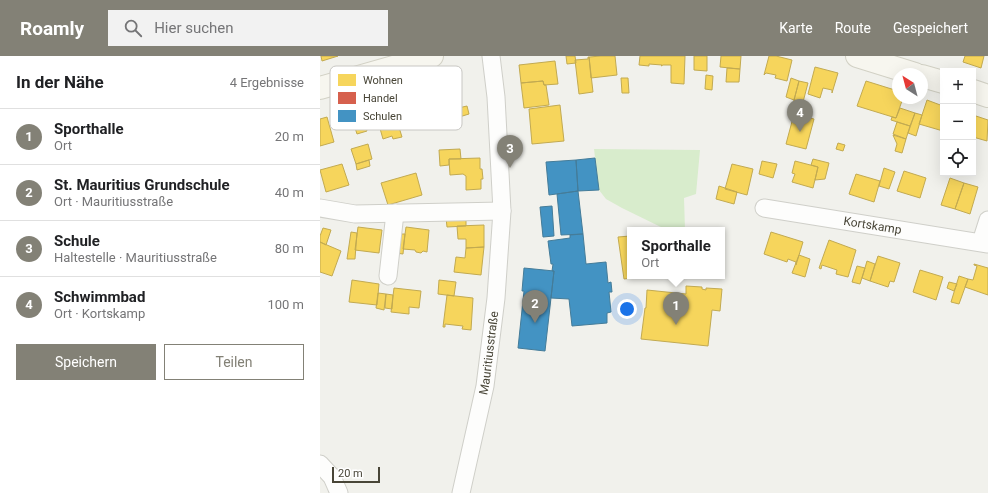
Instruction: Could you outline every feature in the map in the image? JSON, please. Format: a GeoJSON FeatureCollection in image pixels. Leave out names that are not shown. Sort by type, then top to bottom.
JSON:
{"type":"FeatureCollection","features":[{"type":"Feature","properties":{"kind":"street"},"geometry":{"type":"LineString","coordinates":[[397,66],[432,56]]}},
{"type":"Feature","properties":{"kind":"street","name":"Mauritiusstraße"},"geometry":{"type":"LineString","coordinates":[[461,493],[485,386],[496,298],[502,211],[496,97],[491,56]]}},
{"type":"Feature","properties":{"kind":"street"},"geometry":{"type":"LineString","coordinates":[[857,56],[896,68]]}},
{"type":"Feature","properties":{"kind":"street"},"geometry":{"type":"LineString","coordinates":[[928,78],[940,81]]}},
{"type":"Feature","properties":{"kind":"street"},"geometry":{"type":"LineString","coordinates":[[320,88],[330,85]]}},
{"type":"Feature","properties":{"kind":"street"},"geometry":{"type":"LineString","coordinates":[[976,92],[988,96]]}},
{"type":"Feature","properties":{"kind":"street"},"geometry":{"type":"LineString","coordinates":[[320,208],[355,214],[502,211]]}},
{"type":"Feature","properties":{"kind":"street","name":"Kortskamp"},"geometry":{"type":"LineString","coordinates":[[764,208],[984,243],[988,220]]}},
{"type":"Feature","properties":{"kind":"street"},"geometry":{"type":"LineString","coordinates":[[388,276],[395,213]]}},
{"type":"Feature","properties":{"kind":"street"},"geometry":{"type":"LineString","coordinates":[[320,464],[332,477],[339,493]]}},
{"type":"Feature","properties":{"kind":"green space"},"geometry":{"type":"Polygon","coordinates":[[[594,149],[700,150],[696,194],[684,198],[685,227],[661,227],[606,199],[599,190],[594,149]]]}},
{"type":"Feature","properties":{"kind":"building: Wohnen"},"geometry":{"type":"Polygon","coordinates":[[[321,56],[338,56],[322,61],[321,56]]]}},
{"type":"Feature","properties":{"kind":"building: Wohnen"},"geometry":{"type":"Polygon","coordinates":[[[566,56],[575,56],[576,63],[567,64],[566,56]]]}},
{"type":"Feature","properties":{"kind":"building: Wohnen"},"geometry":{"type":"Polygon","coordinates":[[[615,56],[617,75],[591,78],[589,57],[615,56]]]}},
{"type":"Feature","properties":{"kind":"building: Wohnen"},"geometry":{"type":"Polygon","coordinates":[[[640,56],[685,56],[684,84],[671,83],[671,65],[639,65],[640,56]]]}},
{"type":"Feature","properties":{"kind":"building: Wohnen"},"geometry":{"type":"Polygon","coordinates":[[[694,56],[707,56],[707,71],[694,70],[694,56]]]}},
{"type":"Feature","properties":{"kind":"building: Wohnen"},"geometry":{"type":"Polygon","coordinates":[[[721,56],[741,56],[740,69],[720,67],[721,56]]]}},
{"type":"Feature","properties":{"kind":"building: Wohnen"},"geometry":{"type":"Polygon","coordinates":[[[769,56],[792,60],[787,81],[775,78],[776,75],[766,73],[764,75],[769,56]]]}},
{"type":"Feature","properties":{"kind":"building: Wohnen"},"geometry":{"type":"Polygon","coordinates":[[[965,56],[984,56],[981,68],[963,62],[965,56]]]}},
{"type":"Feature","properties":{"kind":"building: Wohnen"},"geometry":{"type":"Polygon","coordinates":[[[588,57],[593,92],[579,94],[575,60],[588,59],[588,57]]]}},
{"type":"Feature","properties":{"kind":"building: Wohnen"},"geometry":{"type":"Polygon","coordinates":[[[555,61],[558,84],[544,85],[543,81],[521,83],[519,65],[555,61]]]}},
{"type":"Feature","properties":{"kind":"building: Wohnen"},"geometry":{"type":"Polygon","coordinates":[[[815,67],[838,73],[832,93],[832,90],[823,88],[820,98],[808,94],[815,67]]]}},
{"type":"Feature","properties":{"kind":"building: Wohnen"},"geometry":{"type":"Polygon","coordinates":[[[727,68],[740,69],[739,82],[726,82],[727,68]]]}},
{"type":"Feature","properties":{"kind":"building: Wohnen"},"geometry":{"type":"Polygon","coordinates":[[[706,75],[713,76],[712,90],[705,89],[706,75]]]}},
{"type":"Feature","properties":{"kind":"building: Wohnen"},"geometry":{"type":"Polygon","coordinates":[[[621,78],[628,78],[629,93],[622,93],[621,78]]]}},
{"type":"Feature","properties":{"kind":"building: Wohnen"},"geometry":{"type":"Polygon","coordinates":[[[791,78],[799,81],[794,100],[786,97],[791,78]]]}},
{"type":"Feature","properties":{"kind":"building: Wohnen"},"geometry":{"type":"Polygon","coordinates":[[[543,81],[544,85],[546,85],[549,105],[524,108],[521,83],[543,81]]]}},
{"type":"Feature","properties":{"kind":"building: Wohnen"},"geometry":{"type":"Polygon","coordinates":[[[799,81],[808,83],[803,102],[794,100],[799,81]]]}},
{"type":"Feature","properties":{"kind":"building: Wohnen"},"geometry":{"type":"Polygon","coordinates":[[[866,81],[892,89],[892,104],[901,104],[896,118],[857,106],[866,81]]]}},
{"type":"Feature","properties":{"kind":"building: Wohnen"},"geometry":{"type":"Polygon","coordinates":[[[794,100],[803,102],[801,108],[793,105],[794,100]]]}},
{"type":"Feature","properties":{"kind":"building: Wohnen"},"geometry":{"type":"Polygon","coordinates":[[[928,100],[940,105],[940,130],[919,124],[926,104],[928,104],[928,100]]]}},
{"type":"Feature","properties":{"kind":"building: Wohnen"},"geometry":{"type":"Polygon","coordinates":[[[560,105],[564,141],[532,144],[529,109],[560,105]]]}},
{"type":"Feature","properties":{"kind":"building: Wohnen"},"geometry":{"type":"Polygon","coordinates":[[[467,106],[469,114],[462,116],[462,107],[467,106]]]}},
{"type":"Feature","properties":{"kind":"building: Wohnen"},"geometry":{"type":"Polygon","coordinates":[[[900,108],[915,113],[910,126],[891,120],[892,117],[896,118],[900,108]]]}},
{"type":"Feature","properties":{"kind":"building: Wohnen"},"geometry":{"type":"Polygon","coordinates":[[[915,113],[922,115],[916,136],[908,133],[915,113]]]}},
{"type":"Feature","properties":{"kind":"building: Wohnen"},"geometry":{"type":"Polygon","coordinates":[[[794,114],[814,119],[806,149],[786,144],[794,114]]]}},
{"type":"Feature","properties":{"kind":"building: Wohnen"},"geometry":{"type":"Polygon","coordinates":[[[976,116],[988,120],[987,141],[976,138],[976,116]]]}},
{"type":"Feature","properties":{"kind":"building: Wohnen"},"geometry":{"type":"Polygon","coordinates":[[[327,117],[334,142],[320,146],[320,119],[327,117]]]}},
{"type":"Feature","properties":{"kind":"building: Wohnen"},"geometry":{"type":"Polygon","coordinates":[[[897,122],[910,126],[906,139],[893,134],[897,122]]]}},
{"type":"Feature","properties":{"kind":"building: Wohnen"},"geometry":{"type":"Polygon","coordinates":[[[356,130],[367,130],[367,131],[357,134],[356,130]]]}},
{"type":"Feature","properties":{"kind":"building: Wohnen"},"geometry":{"type":"Polygon","coordinates":[[[380,130],[400,130],[402,137],[393,139],[392,136],[383,139],[380,130]]]}},
{"type":"Feature","properties":{"kind":"building: Wohnen"},"geometry":{"type":"Polygon","coordinates":[[[893,135],[906,139],[902,153],[895,151],[897,144],[893,135]]]}},
{"type":"Feature","properties":{"kind":"building: Wohnen"},"geometry":{"type":"Polygon","coordinates":[[[838,143],[845,145],[843,151],[836,149],[838,143]]]}},
{"type":"Feature","properties":{"kind":"building: Wohnen"},"geometry":{"type":"Polygon","coordinates":[[[368,144],[372,159],[356,164],[351,149],[368,144]]]}},
{"type":"Feature","properties":{"kind":"building: Wohnen"},"geometry":{"type":"Polygon","coordinates":[[[460,149],[461,159],[449,159],[449,165],[440,166],[439,150],[460,149]]]}},
{"type":"Feature","properties":{"kind":"building: Wohnen"},"geometry":{"type":"Polygon","coordinates":[[[480,158],[480,169],[482,169],[483,179],[481,179],[481,189],[466,190],[466,176],[463,174],[450,175],[449,159],[480,158]]]}},
{"type":"Feature","properties":{"kind":"building: Wohnen"},"geometry":{"type":"Polygon","coordinates":[[[813,159],[829,163],[825,179],[815,180],[818,167],[811,165],[813,159]]]}},
{"type":"Feature","properties":{"kind":"building: Wohnen"},"geometry":{"type":"Polygon","coordinates":[[[369,160],[370,166],[357,170],[356,164],[369,160]]]}},
{"type":"Feature","properties":{"kind":"building: Wohnen"},"geometry":{"type":"Polygon","coordinates":[[[762,161],[777,164],[773,178],[759,174],[762,161]]]}},
{"type":"Feature","properties":{"kind":"building: Wohnen"},"geometry":{"type":"Polygon","coordinates":[[[795,161],[818,167],[813,188],[792,182],[795,174],[792,173],[795,161]]]}},
{"type":"Feature","properties":{"kind":"building: Wohnen"},"geometry":{"type":"Polygon","coordinates":[[[342,164],[349,185],[326,192],[320,170],[342,164]]]}},
{"type":"Feature","properties":{"kind":"building: Wohnen"},"geometry":{"type":"Polygon","coordinates":[[[732,164],[753,169],[747,195],[725,189],[732,164]]]}},
{"type":"Feature","properties":{"kind":"building: Wohnen"},"geometry":{"type":"Polygon","coordinates":[[[884,168],[895,172],[889,189],[879,186],[884,168]]]}},
{"type":"Feature","properties":{"kind":"building: Wohnen"},"geometry":{"type":"Polygon","coordinates":[[[904,171],[926,178],[920,198],[897,191],[904,171]]]}},
{"type":"Feature","properties":{"kind":"building: Wohnen"},"geometry":{"type":"Polygon","coordinates":[[[416,173],[422,195],[388,205],[381,183],[416,173]]]}},
{"type":"Feature","properties":{"kind":"building: Wohnen"},"geometry":{"type":"Polygon","coordinates":[[[856,174],[880,181],[874,202],[849,194],[856,174]]]}},
{"type":"Feature","properties":{"kind":"building: Wohnen"},"geometry":{"type":"Polygon","coordinates":[[[950,178],[964,183],[955,209],[941,205],[950,178]]]}},
{"type":"Feature","properties":{"kind":"building: Wohnen"},"geometry":{"type":"Polygon","coordinates":[[[964,183],[978,187],[970,214],[955,209],[964,183]]]}},
{"type":"Feature","properties":{"kind":"building: Wohnen"},"geometry":{"type":"Polygon","coordinates":[[[719,186],[737,192],[734,204],[716,199],[719,186]]]}},
{"type":"Feature","properties":{"kind":"building: Wohnen"},"geometry":{"type":"Polygon","coordinates":[[[446,218],[466,218],[466,226],[447,227],[446,218]]]}},
{"type":"Feature","properties":{"kind":"building: Wohnen"},"geometry":{"type":"Polygon","coordinates":[[[484,225],[484,247],[466,248],[466,239],[458,239],[457,226],[484,225]]]}},
{"type":"Feature","properties":{"kind":"building: Wohnen"},"geometry":{"type":"Polygon","coordinates":[[[358,227],[382,230],[379,253],[355,250],[358,227]]]}},
{"type":"Feature","properties":{"kind":"building: Wohnen"},"geometry":{"type":"Polygon","coordinates":[[[406,227],[429,230],[427,252],[423,251],[421,253],[416,252],[415,250],[403,249],[406,227]]]}},
{"type":"Feature","properties":{"kind":"building: Wohnen"},"geometry":{"type":"Polygon","coordinates":[[[323,228],[331,230],[326,245],[320,242],[320,236],[323,228]]]}},
{"type":"Feature","properties":{"kind":"building: Wohnen"},"geometry":{"type":"Polygon","coordinates":[[[351,232],[357,233],[355,259],[347,259],[351,232]]]}},
{"type":"Feature","properties":{"kind":"building: Wohnen"},"geometry":{"type":"Polygon","coordinates":[[[771,232],[803,242],[796,265],[796,262],[788,259],[787,262],[764,254],[771,232]]]}},
{"type":"Feature","properties":{"kind":"building: Wohnen"},"geometry":{"type":"Polygon","coordinates":[[[398,234],[405,234],[403,254],[396,253],[398,234]]]}},
{"type":"Feature","properties":{"kind":"building: Wohnen"},"geometry":{"type":"Polygon","coordinates":[[[627,236],[627,279],[624,279],[618,237],[627,236]]]}},
{"type":"Feature","properties":{"kind":"building: Wohnen"},"geometry":{"type":"Polygon","coordinates":[[[829,240],[856,250],[848,277],[836,274],[837,270],[822,265],[821,269],[819,268],[829,240]]]}},
{"type":"Feature","properties":{"kind":"building: Wohnen"},"geometry":{"type":"Polygon","coordinates":[[[320,242],[341,251],[332,276],[320,272],[320,242]]]}},
{"type":"Feature","properties":{"kind":"building: Wohnen"},"geometry":{"type":"Polygon","coordinates":[[[484,247],[481,275],[454,272],[456,257],[465,258],[466,248],[484,247]]]}},
{"type":"Feature","properties":{"kind":"building: Wohnen"},"geometry":{"type":"Polygon","coordinates":[[[799,255],[810,259],[805,277],[792,273],[799,255]]]}},
{"type":"Feature","properties":{"kind":"building: Wohnen"},"geometry":{"type":"Polygon","coordinates":[[[878,256],[900,263],[894,282],[890,281],[888,287],[870,281],[878,256]]]}},
{"type":"Feature","properties":{"kind":"building: Wohnen"},"geometry":{"type":"Polygon","coordinates":[[[867,261],[875,264],[870,281],[862,278],[867,261]]]}},
{"type":"Feature","properties":{"kind":"building: Wohnen"},"geometry":{"type":"Polygon","coordinates":[[[974,264],[988,268],[988,295],[965,287],[968,279],[973,280],[977,266],[974,264]]]}},
{"type":"Feature","properties":{"kind":"building: Wohnen"},"geometry":{"type":"Polygon","coordinates":[[[857,266],[865,268],[860,284],[852,282],[857,266]]]}},
{"type":"Feature","properties":{"kind":"building: Wohnen"},"geometry":{"type":"Polygon","coordinates":[[[920,270],[943,277],[936,300],[913,292],[920,270]]]}},
{"type":"Feature","properties":{"kind":"building: Wohnen"},"geometry":{"type":"Polygon","coordinates":[[[959,276],[968,279],[959,304],[951,302],[959,276]]]}},
{"type":"Feature","properties":{"kind":"building: Wohnen"},"geometry":{"type":"Polygon","coordinates":[[[352,280],[379,284],[377,305],[349,302],[352,280]]]}},
{"type":"Feature","properties":{"kind":"building: Wohnen"},"geometry":{"type":"Polygon","coordinates":[[[439,280],[456,282],[454,296],[438,294],[439,280]]]}},
{"type":"Feature","properties":{"kind":"building: Wohnen"},"geometry":{"type":"Polygon","coordinates":[[[949,282],[957,284],[954,291],[947,288],[949,282]]]}},
{"type":"Feature","properties":{"kind":"building: Wohnen"},"geometry":{"type":"Polygon","coordinates":[[[686,286],[702,287],[702,289],[706,290],[706,288],[722,289],[720,311],[712,310],[708,346],[641,339],[647,290],[686,294],[686,286]]]}},
{"type":"Feature","properties":{"kind":"building: Wohnen"},"geometry":{"type":"Polygon","coordinates":[[[394,288],[421,291],[419,308],[409,307],[409,314],[391,312],[394,288]]]}},
{"type":"Feature","properties":{"kind":"building: Wohnen"},"geometry":{"type":"Polygon","coordinates":[[[378,293],[386,294],[384,310],[376,308],[378,293]]]}},
{"type":"Feature","properties":{"kind":"building: Wohnen"},"geometry":{"type":"Polygon","coordinates":[[[386,294],[393,295],[392,309],[385,308],[386,294]]]}},
{"type":"Feature","properties":{"kind":"building: Wohnen"},"geometry":{"type":"Polygon","coordinates":[[[447,295],[473,298],[471,330],[462,329],[463,326],[445,324],[445,327],[443,327],[447,295]]]}},
{"type":"Feature","properties":{"kind":"building: Schulen"},"geometry":{"type":"Polygon","coordinates":[[[595,158],[599,190],[578,191],[576,160],[595,158]]]}},
{"type":"Feature","properties":{"kind":"building: Schulen"},"geometry":{"type":"Polygon","coordinates":[[[576,160],[578,191],[549,195],[546,162],[576,160]]]}},
{"type":"Feature","properties":{"kind":"building: Schulen"},"geometry":{"type":"Polygon","coordinates":[[[578,191],[583,234],[561,235],[557,194],[578,191]]]}},
{"type":"Feature","properties":{"kind":"building: Schulen"},"geometry":{"type":"Polygon","coordinates":[[[552,206],[554,236],[543,237],[540,207],[552,206]]]}},
{"type":"Feature","properties":{"kind":"building: Schulen"},"geometry":{"type":"Polygon","coordinates":[[[583,234],[586,264],[606,262],[608,283],[611,282],[612,292],[609,292],[611,312],[607,313],[607,323],[572,326],[569,299],[551,298],[554,271],[552,271],[553,264],[551,264],[548,241],[570,238],[570,235],[583,234]]]}},
{"type":"Feature","properties":{"kind":"building: Schulen"},"geometry":{"type":"Polygon","coordinates":[[[524,268],[554,271],[545,351],[518,348],[524,291],[522,291],[524,268]]]}},
{"type":"Feature","properties":{"kind":"place","name":"Schwimmbad"},"geometry":{"type":"Point","coordinates":[800,132]}},
{"type":"Feature","properties":{"kind":"place","name":"Schule"},"geometry":{"type":"Point","coordinates":[510,168]}},
{"type":"Feature","properties":{"kind":"place","name":"St. Mauritius Grundschule"},"geometry":{"type":"Point","coordinates":[535,323]}},
{"type":"Feature","properties":{"kind":"place","name":"Sporthalle"},"geometry":{"type":"Point","coordinates":[676,325]}}]}
